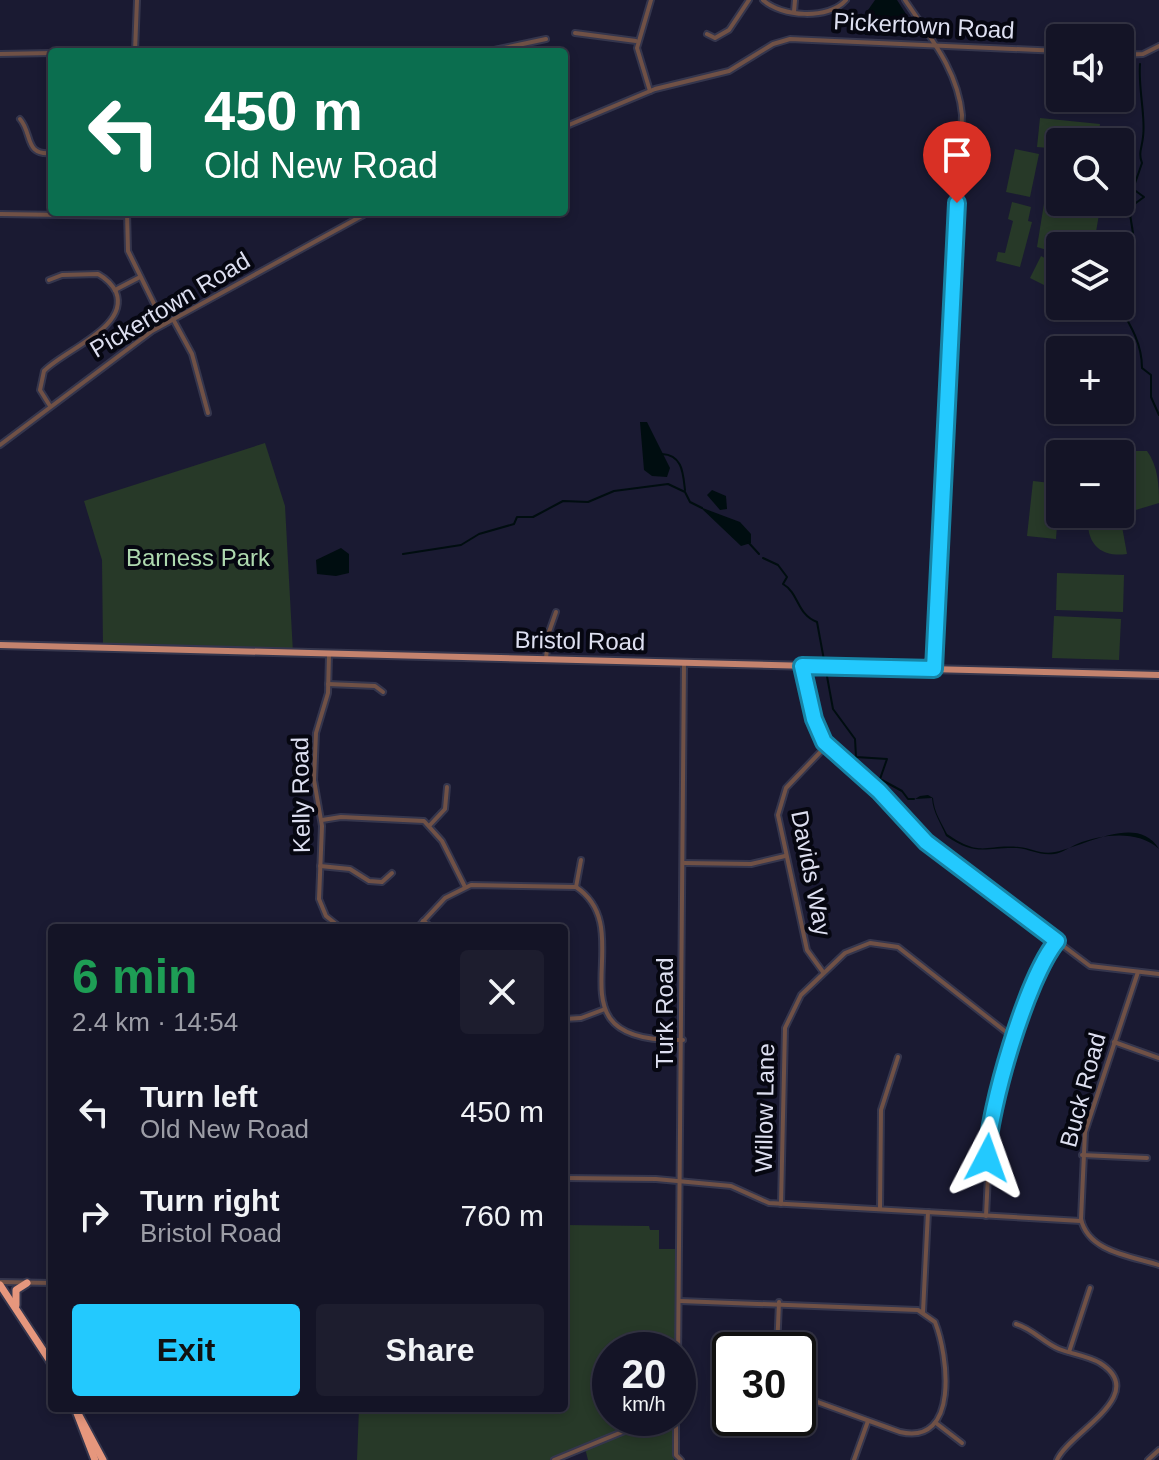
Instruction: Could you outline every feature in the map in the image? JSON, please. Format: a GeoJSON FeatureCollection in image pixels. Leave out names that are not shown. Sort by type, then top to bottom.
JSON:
{"type":"FeatureCollection","features":[{"type":"Feature","properties":{"kind":"highway"},"geometry":{"type":"LineString","coordinates":[[18,1311],[16,1290],[27,1283]]}},
{"type":"Feature","properties":{"kind":"highway"},"geometry":{"type":"LineString","coordinates":[[0,1284],[48,1358]]}},
{"type":"Feature","properties":{"kind":"highway"},"geometry":{"type":"LineString","coordinates":[[77,1412],[95,1460]]}},
{"type":"Feature","properties":{"kind":"highway"},"geometry":{"type":"LineString","coordinates":[[77,1412],[103,1460]]}},
{"type":"Feature","properties":{"kind":"main road","name":"Bristol Road"},"geometry":{"type":"LineString","coordinates":[[0,645],[1159,675]]}},
{"type":"Feature","properties":{"kind":"street"},"geometry":{"type":"LineString","coordinates":[[135,48],[137,0]]}},
{"type":"Feature","properties":{"kind":"street"},"geometry":{"type":"LineString","coordinates":[[650,91],[637,53],[637,41],[651,0]]}},
{"type":"Feature","properties":{"kind":"street"},"geometry":{"type":"LineString","coordinates":[[707,34],[715,38],[726,33],[749,0]]}},
{"type":"Feature","properties":{"kind":"street"},"geometry":{"type":"LineString","coordinates":[[763,0],[775,9],[794,12],[827,12],[846,0]]}},
{"type":"Feature","properties":{"kind":"street"},"geometry":{"type":"LineString","coordinates":[[794,12],[795,0]]}},
{"type":"Feature","properties":{"kind":"street"},"geometry":{"type":"LineString","coordinates":[[905,0],[943,56],[956,82],[962,115],[934,669]]}},
{"type":"Feature","properties":{"kind":"street"},"geometry":{"type":"LineString","coordinates":[[917,44],[924,38],[924,28]]}},
{"type":"Feature","properties":{"kind":"street"},"geometry":{"type":"LineString","coordinates":[[575,33],[637,41]]}},
{"type":"Feature","properties":{"kind":"street"},"geometry":{"type":"LineString","coordinates":[[506,48],[546,39]]}},
{"type":"Feature","properties":{"kind":"street","name":"Pickertown Road"},"geometry":{"type":"LineString","coordinates":[[568,125],[650,91],[729,71],[784,40],[1046,50]]}},
{"type":"Feature","properties":{"kind":"street"},"geometry":{"type":"LineString","coordinates":[[943,56],[950,46]]}},
{"type":"Feature","properties":{"kind":"street"},"geometry":{"type":"LineString","coordinates":[[1134,54],[1143,54],[1159,46]]}},
{"type":"Feature","properties":{"kind":"street"},"geometry":{"type":"LineString","coordinates":[[0,54],[48,53]]}},
{"type":"Feature","properties":{"kind":"street"},"geometry":{"type":"LineString","coordinates":[[20,119],[30,147],[39,153],[48,153]]}},
{"type":"Feature","properties":{"kind":"street"},"geometry":{"type":"LineString","coordinates":[[0,214],[48,214]]}},
{"type":"Feature","properties":{"kind":"street"},"geometry":{"type":"LineString","coordinates":[[127,216],[127,247],[164,324]]}},
{"type":"Feature","properties":{"kind":"street","name":"Pickertown Road"},"geometry":{"type":"LineString","coordinates":[[0,445],[164,324],[362,216]]}},
{"type":"Feature","properties":{"kind":"street"},"geometry":{"type":"LineString","coordinates":[[49,280],[62,275],[94,273],[107,279],[115,290],[119,307],[114,320],[44,371],[40,390],[50,406]]}},
{"type":"Feature","properties":{"kind":"street"},"geometry":{"type":"LineString","coordinates":[[115,290],[140,277]]}},
{"type":"Feature","properties":{"kind":"street"},"geometry":{"type":"LineString","coordinates":[[173,319],[192,354],[208,413]]}},
{"type":"Feature","properties":{"kind":"street"},"geometry":{"type":"LineString","coordinates":[[546,658],[549,632],[556,612]]}},
{"type":"Feature","properties":{"kind":"street","name":"Kelly Road"},"geometry":{"type":"LineString","coordinates":[[329,655],[328,684],[316,733],[314,780],[321,820],[321,908],[337,924]]}},
{"type":"Feature","properties":{"kind":"street","name":"Turk Road"},"geometry":{"type":"LineString","coordinates":[[679,1332],[684,661]]}},
{"type":"Feature","properties":{"kind":"street"},"geometry":{"type":"LineString","coordinates":[[802,666],[817,728],[827,745],[879,791],[926,842],[1093,968],[1159,974]]}},
{"type":"Feature","properties":{"kind":"street"},"geometry":{"type":"LineString","coordinates":[[328,684],[375,686],[383,692]]}},
{"type":"Feature","properties":{"kind":"street","name":"Davids Way"},"geometry":{"type":"LineString","coordinates":[[824,972],[807,950],[779,825],[780,801],[790,782],[827,745]]}},
{"type":"Feature","properties":{"kind":"street"},"geometry":{"type":"LineString","coordinates":[[430,825],[445,809],[447,787]]}},
{"type":"Feature","properties":{"kind":"street"},"geometry":{"type":"LineString","coordinates":[[321,820],[410,818],[430,825],[465,887]]}},
{"type":"Feature","properties":{"kind":"street"},"geometry":{"type":"LineString","coordinates":[[684,863],[751,864],[786,856]]}},
{"type":"Feature","properties":{"kind":"street"},"geometry":{"type":"LineString","coordinates":[[581,860],[576,887],[600,918],[601,985],[605,1009],[620,1029],[636,1038],[683,1040]]}},
{"type":"Feature","properties":{"kind":"street"},"geometry":{"type":"LineString","coordinates":[[320,866],[350,869],[373,882],[382,882],[392,873]]}},
{"type":"Feature","properties":{"kind":"street"},"geometry":{"type":"LineString","coordinates":[[420,924],[440,902],[465,887],[484,884],[576,887]]}},
{"type":"Feature","properties":{"kind":"street"},"geometry":{"type":"LineString","coordinates":[[423,921],[427,924]]}},
{"type":"Feature","properties":{"kind":"street"},"geometry":{"type":"LineString","coordinates":[[986,1216],[989,1123],[1042,961],[1057,941]]}},
{"type":"Feature","properties":{"kind":"street","name":"Willow Lane"},"geometry":{"type":"LineString","coordinates":[[781,1204],[783,1039],[796,1002],[824,972],[860,945],[878,943],[895,946],[1015,1039]]}},
{"type":"Feature","properties":{"kind":"street","name":"Buck Road"},"geometry":{"type":"LineString","coordinates":[[1081,1221],[1082,1155],[1089,1117],[1138,972]]}},
{"type":"Feature","properties":{"kind":"street"},"geometry":{"type":"LineString","coordinates":[[568,1019],[581,1018],[605,1009]]}},
{"type":"Feature","properties":{"kind":"street"},"geometry":{"type":"LineString","coordinates":[[1114,1042],[1159,1058]]}},
{"type":"Feature","properties":{"kind":"street"},"geometry":{"type":"LineString","coordinates":[[880,1209],[881,1110],[898,1057]]}},
{"type":"Feature","properties":{"kind":"street"},"geometry":{"type":"LineString","coordinates":[[1082,1155],[1147,1158]]}},
{"type":"Feature","properties":{"kind":"street"},"geometry":{"type":"LineString","coordinates":[[568,1178],[739,1187],[762,1201],[781,1204],[1081,1221],[1087,1235],[1098,1245],[1159,1265]]}},
{"type":"Feature","properties":{"kind":"street"},"geometry":{"type":"LineString","coordinates":[[923,1312],[928,1212]]}},
{"type":"Feature","properties":{"kind":"street"},"geometry":{"type":"LineString","coordinates":[[0,1284],[48,1283]]}},
{"type":"Feature","properties":{"kind":"street"},"geometry":{"type":"LineString","coordinates":[[1069,1352],[1090,1288]]}},
{"type":"Feature","properties":{"kind":"street"},"geometry":{"type":"LineString","coordinates":[[680,1301],[779,1302],[923,1312],[937,1325],[946,1398],[936,1423],[922,1432],[909,1434],[816,1401]]}},
{"type":"Feature","properties":{"kind":"street"},"geometry":{"type":"LineString","coordinates":[[778,1332],[779,1302]]}},
{"type":"Feature","properties":{"kind":"street"},"geometry":{"type":"LineString","coordinates":[[1016,1324],[1055,1347],[1104,1366],[1112,1376],[1115,1393],[1109,1408],[1068,1442],[1057,1460]]}},
{"type":"Feature","properties":{"kind":"street"},"geometry":{"type":"LineString","coordinates":[[854,1460],[868,1420]]}},
{"type":"Feature","properties":{"kind":"street"},"geometry":{"type":"LineString","coordinates":[[936,1423],[962,1443]]}},
{"type":"Feature","properties":{"kind":"street"},"geometry":{"type":"LineString","coordinates":[[554,1460],[612,1436]]}},
{"type":"Feature","properties":{"kind":"street"},"geometry":{"type":"LineString","coordinates":[[676,1436],[676,1455],[681,1460]]}},
{"type":"Feature","properties":{"kind":"street"},"geometry":{"type":"LineString","coordinates":[[1148,1460],[1159,1450]]}},
{"type":"Feature","properties":{"kind":"green space"},"geometry":{"type":"Polygon","coordinates":[[[1040,118],[1100,124],[1100,128],[1046,128],[1046,148],[1037,147],[1040,118]]]}},
{"type":"Feature","properties":{"kind":"green space"},"geometry":{"type":"Polygon","coordinates":[[[1015,149],[1039,154],[1030,197],[1006,192],[1015,149]]]}},
{"type":"Feature","properties":{"kind":"green space"},"geometry":{"type":"Polygon","coordinates":[[[1046,191],[1046,216],[1099,216],[1096,232],[1046,232],[1046,250],[1037,247],[1046,191]]]}},
{"type":"Feature","properties":{"kind":"green space"},"geometry":{"type":"Polygon","coordinates":[[[1012,202],[1031,207],[1028,221],[1032,222],[1020,267],[996,261],[998,252],[1005,253],[1013,221],[1008,219],[1012,202]]]}},
{"type":"Feature","properties":{"kind":"green space"},"geometry":{"type":"Polygon","coordinates":[[[1041,256],[1046,259],[1046,286],[1030,278],[1041,256]]]}},
{"type":"Feature","properties":{"kind":"green space","name":"Barness Park"},"geometry":{"type":"Polygon","coordinates":[[[265,443],[285,506],[293,653],[103,648],[102,560],[84,501],[265,443]]]}},
{"type":"Feature","properties":{"kind":"green space"},"geometry":{"type":"Polygon","coordinates":[[[1134,451],[1147,451],[1154,463],[1159,503],[1134,510],[1134,451]]]}},
{"type":"Feature","properties":{"kind":"green space"},"geometry":{"type":"Polygon","coordinates":[[[1033,481],[1046,482],[1046,528],[1057,528],[1056,539],[1027,536],[1033,481]]]}},
{"type":"Feature","properties":{"kind":"green space"},"geometry":{"type":"Polygon","coordinates":[[[1088,528],[1122,528],[1127,554],[1100,550],[1088,528]]]}},
{"type":"Feature","properties":{"kind":"green space"},"geometry":{"type":"Polygon","coordinates":[[[1057,573],[1124,575],[1123,612],[1056,610],[1057,573]]]}},
{"type":"Feature","properties":{"kind":"green space"},"geometry":{"type":"Polygon","coordinates":[[[1054,616],[1121,619],[1119,660],[1052,658],[1054,616]]]}},
{"type":"Feature","properties":{"kind":"green space"},"geometry":{"type":"Polygon","coordinates":[[[568,1225],[649,1226],[650,1230],[659,1230],[659,1249],[680,1249],[678,1332],[592,1332],[592,1436],[675,1436],[674,1460],[588,1460],[585,1448],[555,1460],[357,1460],[359,1412],[568,1412],[568,1225]]]}},
{"type":"Feature","properties":{"kind":"shaded area"},"geometry":{"type":"Polygon","coordinates":[[[875,0],[897,0],[917,31],[914,36],[865,35],[859,23],[875,0]]]}},
{"type":"Feature","properties":{"kind":"shaded area"},"geometry":{"type":"Polygon","coordinates":[[[640,422],[647,422],[670,468],[667,477],[652,476],[644,470],[640,422]]]}},
{"type":"Feature","properties":{"kind":"shaded area"},"geometry":{"type":"Polygon","coordinates":[[[712,490],[726,496],[727,509],[720,510],[707,495],[712,490]]]}},
{"type":"Feature","properties":{"kind":"shaded area"},"geometry":{"type":"Polygon","coordinates":[[[700,507],[740,522],[751,534],[751,543],[741,546],[700,507]]]}},
{"type":"Feature","properties":{"kind":"shaded area"},"geometry":{"type":"Polygon","coordinates":[[[341,548],[349,554],[349,573],[336,576],[317,574],[316,560],[341,548]]]}},
{"type":"Feature","properties":{"kind":"shaded area"},"geometry":{"type":"Polygon","coordinates":[[[920,796],[933,798],[947,834],[968,846],[1019,847],[1045,853],[1069,848],[1049,854],[1017,848],[981,850],[966,847],[946,836],[936,813],[932,798],[915,799],[920,796]]]}},
{"type":"Feature","properties":{"kind":"shaded area"},"geometry":{"type":"Polygon","coordinates":[[[1138,833],[1150,839],[1159,849],[1131,836],[1101,837],[1138,833]]]}},
{"type":"Feature","properties":{"kind":"waterway"},"geometry":{"type":"LineString","coordinates":[[1133,232],[1129,208],[1144,197],[1133,189],[1142,163],[1140,153],[1144,121],[1140,64]]}},
{"type":"Feature","properties":{"kind":"waterway"},"geometry":{"type":"LineString","coordinates":[[1127,320],[1138,343],[1142,368],[1151,375],[1151,397],[1159,415]]}},
{"type":"Feature","properties":{"kind":"waterway"},"geometry":{"type":"LineString","coordinates":[[662,454],[678,462],[685,490]]}},
{"type":"Feature","properties":{"kind":"waterway"},"geometry":{"type":"LineString","coordinates":[[403,554],[461,545],[479,534],[514,524],[517,517],[533,517],[563,501],[588,502],[614,491],[668,484],[685,492],[690,502],[702,508]]}},
{"type":"Feature","properties":{"kind":"waterway"},"geometry":{"type":"LineString","coordinates":[[748,542],[759,554]]}},
{"type":"Feature","properties":{"kind":"waterway"},"geometry":{"type":"LineString","coordinates":[[763,558],[778,565],[787,577],[783,584],[810,619],[817,622],[833,709],[855,739],[856,757],[887,759],[880,779],[902,791],[908,799],[914,799]]}},
{"type":"Feature","properties":{"kind":"route"},"geometry":{"type":"LineString","coordinates":[[957,203],[934,669],[802,666],[818,733],[824,742],[879,791],[926,842],[1057,941],[1040,966],[995,1100],[989,1123],[987,1158]]}}]}
